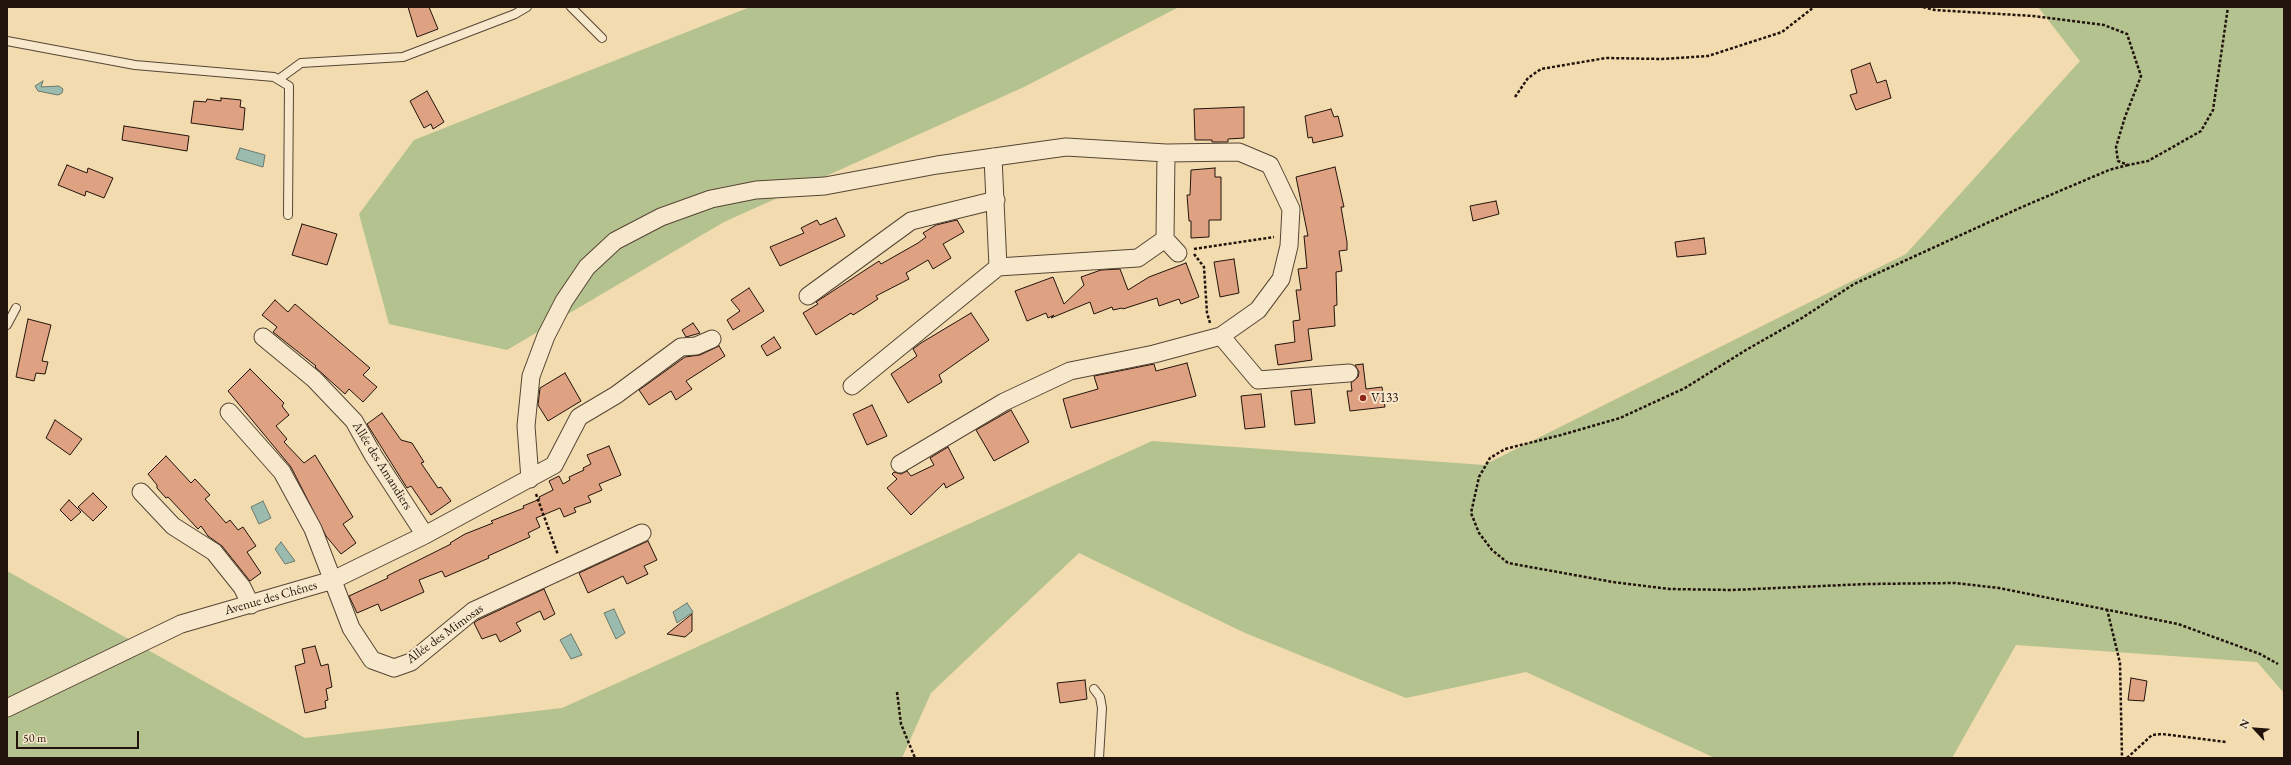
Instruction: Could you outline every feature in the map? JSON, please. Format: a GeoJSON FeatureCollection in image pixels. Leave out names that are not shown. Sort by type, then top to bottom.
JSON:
{"type":"FeatureCollection","features":[{"type":"Feature","properties":{"kind":"street"},"geometry":{"type":"LineString","coordinates":[[530,479],[526,426],[531,376],[546,336],[564,301],[587,267],[615,241],[661,217],[710,199],[756,190],[825,186],[937,165],[1066,147],[1166,153],[1239,152],[1270,165],[1291,209],[1290,235],[1289,246],[1281,279],[1258,310],[1221,336],[1154,354],[1070,371],[1004,402],[900,464]]}},
{"type":"Feature","properties":{"kind":"street"},"geometry":{"type":"LineString","coordinates":[[1166,153],[1165,239],[1178,253]]}},
{"type":"Feature","properties":{"kind":"street"},"geometry":{"type":"LineString","coordinates":[[993,157],[998,267]]}},
{"type":"Feature","properties":{"kind":"street"},"geometry":{"type":"LineString","coordinates":[[808,296],[911,221],[996,200]]}},
{"type":"Feature","properties":{"kind":"street"},"geometry":{"type":"LineString","coordinates":[[852,386],[998,267],[1138,258],[1165,239]]}},
{"type":"Feature","properties":{"kind":"street"},"geometry":{"type":"LineString","coordinates":[[1221,336],[1258,380],[1350,373]]}},
{"type":"Feature","properties":{"kind":"street","name":"Allée des Amandiers"},"geometry":{"type":"LineString","coordinates":[[263,337],[314,378],[354,421],[373,455],[425,534]]}},
{"type":"Feature","properties":{"kind":"street","name":"Avenue des Chênes"},"geometry":{"type":"LineString","coordinates":[[7,708],[181,624],[333,580],[425,534],[554,465],[579,417],[616,395],[681,347],[696,346],[712,339]]}},
{"type":"Feature","properties":{"kind":"street","name":"Allée des Mimosas"},"geometry":{"type":"LineString","coordinates":[[228,412],[282,472],[314,529],[351,628],[372,660],[394,668],[411,662],[473,611],[642,533]]}},
{"type":"Feature","properties":{"kind":"street"},"geometry":{"type":"LineString","coordinates":[[141,492],[174,526],[214,552],[242,587],[250,605]]}},
{"type":"Feature","properties":{"kind":"lane"},"geometry":{"type":"LineString","coordinates":[[278,79],[301,63],[403,58],[509,17],[527,7]]}},
{"type":"Feature","properties":{"kind":"lane"},"geometry":{"type":"LineString","coordinates":[[571,7],[602,38]]}},
{"type":"Feature","properties":{"kind":"lane"},"geometry":{"type":"LineString","coordinates":[[7,40],[135,65],[199,69],[274,77],[278,79],[289,86],[288,216]]}},
{"type":"Feature","properties":{"kind":"lane"},"geometry":{"type":"LineString","coordinates":[[7,325],[16,308]]}},
{"type":"Feature","properties":{"kind":"lane"},"geometry":{"type":"LineString","coordinates":[[1094,689],[1100,697],[1102,708],[1098,758]]}},
{"type":"Feature","properties":{"kind":"path"},"geometry":{"type":"LineString","coordinates":[[1515,96],[1528,78],[1541,69],[1606,58],[1708,56],[1782,32],[1814,7]]}},
{"type":"Feature","properties":{"kind":"path"},"geometry":{"type":"LineString","coordinates":[[1923,7],[1935,10],[2033,16],[2104,26],[2127,34],[2141,76],[2125,117],[2116,147],[2118,161],[2128,165]]}},
{"type":"Feature","properties":{"kind":"path"},"geometry":{"type":"LineString","coordinates":[[2228,7],[2213,110],[2201,130],[2148,161],[2109,170],[1854,284],[1802,318],[1746,350],[1685,388],[1620,418],[1505,449],[1490,458],[1479,477],[1471,513],[1479,532],[1492,550],[1508,563],[1613,582],[1669,589],[1724,590],[1867,584],[1955,583],[1999,588],[2178,624],[2260,654],[2278,664]]}},
{"type":"Feature","properties":{"kind":"path"},"geometry":{"type":"LineString","coordinates":[[1221,336],[1211,325],[1207,313],[1204,267],[1190,249],[1290,235]]}},
{"type":"Feature","properties":{"kind":"path"},"geometry":{"type":"LineString","coordinates":[[530,479],[559,556],[566,567]]}},
{"type":"Feature","properties":{"kind":"path"},"geometry":{"type":"LineString","coordinates":[[2107,609],[2120,663],[2122,758]]}},
{"type":"Feature","properties":{"kind":"path"},"geometry":{"type":"LineString","coordinates":[[897,692],[901,724],[915,758]]}},
{"type":"Feature","properties":{"kind":"path"},"geometry":{"type":"LineString","coordinates":[[2128,758],[2139,745],[2152,735],[2162,734],[2226,742]]}},
{"type":"Feature","properties":{"kind":"green space"},"geometry":{"type":"Polygon","coordinates":[[[750,7],[1179,7],[1024,87],[724,222],[507,350],[389,324],[359,214],[414,140],[750,7]]]}},
{"type":"Feature","properties":{"kind":"green space"},"geometry":{"type":"Polygon","coordinates":[[[2038,7],[2284,7],[2284,693],[2257,662],[2016,645],[1952,758],[1715,758],[1526,672],[1406,698],[1245,633],[1079,553],[931,693],[902,758],[7,758],[7,571],[305,738],[562,708],[1152,441],[1484,465],[1906,254],[2080,61],[2038,7]]]}},
{"type":"Feature","properties":{"kind":"shaded area"},"geometry":{"type":"Polygon","coordinates":[[[43,81],[41,87],[59,86],[63,89],[62,93],[58,95],[38,91],[35,86],[43,81]]]}},
{"type":"Feature","properties":{"kind":"shaded area"},"geometry":{"type":"Polygon","coordinates":[[[240,148],[265,155],[263,167],[236,159],[240,148]]]}},
{"type":"Feature","properties":{"kind":"shaded area"},"geometry":{"type":"Polygon","coordinates":[[[263,501],[271,518],[259,524],[251,507],[263,501]]]}},
{"type":"Feature","properties":{"kind":"shaded area"},"geometry":{"type":"Polygon","coordinates":[[[281,542],[295,561],[285,564],[275,549],[281,542]]]}},
{"type":"Feature","properties":{"kind":"shaded area"},"geometry":{"type":"Polygon","coordinates":[[[687,603],[693,612],[677,623],[673,612],[687,603]]]}},
{"type":"Feature","properties":{"kind":"shaded area"},"geometry":{"type":"Polygon","coordinates":[[[614,609],[625,633],[616,639],[604,613],[614,609]]]}},
{"type":"Feature","properties":{"kind":"shaded area"},"geometry":{"type":"Polygon","coordinates":[[[571,634],[582,655],[571,659],[560,640],[571,634]]]}},
{"type":"Feature","properties":{"kind":"building"},"geometry":{"type":"Polygon","coordinates":[[[408,7],[429,7],[438,29],[417,37],[408,7]]]}},
{"type":"Feature","properties":{"kind":"building"},"geometry":{"type":"Polygon","coordinates":[[[1870,63],[1877,83],[1886,80],[1891,98],[1856,110],[1850,95],[1857,93],[1851,70],[1870,63]]]}},
{"type":"Feature","properties":{"kind":"building"},"geometry":{"type":"Polygon","coordinates":[[[427,91],[444,122],[433,129],[431,124],[424,128],[410,101],[427,91]]]}},
{"type":"Feature","properties":{"kind":"building"},"geometry":{"type":"Polygon","coordinates":[[[221,98],[241,100],[240,107],[245,108],[243,130],[191,123],[194,101],[206,102],[207,99],[221,101],[221,98]]]}},
{"type":"Feature","properties":{"kind":"building"},"geometry":{"type":"Polygon","coordinates":[[[1244,107],[1244,138],[1228,139],[1228,142],[1195,140],[1194,109],[1244,107]]]}},
{"type":"Feature","properties":{"kind":"building"},"geometry":{"type":"Polygon","coordinates":[[[1331,109],[1334,117],[1338,116],[1343,136],[1313,143],[1312,137],[1308,138],[1305,116],[1331,109]]]}},
{"type":"Feature","properties":{"kind":"building"},"geometry":{"type":"Polygon","coordinates":[[[124,126],[189,136],[187,151],[122,140],[124,126]]]}},
{"type":"Feature","properties":{"kind":"building"},"geometry":{"type":"Polygon","coordinates":[[[67,165],[87,173],[88,168],[113,178],[104,198],[86,191],[85,196],[58,185],[67,165]]]}},
{"type":"Feature","properties":{"kind":"building"},"geometry":{"type":"Polygon","coordinates":[[[1335,167],[1344,207],[1341,207],[1347,250],[1339,251],[1342,271],[1336,272],[1337,305],[1334,306],[1335,326],[1308,329],[1312,360],[1278,365],[1275,345],[1295,342],[1293,321],[1300,320],[1296,290],[1301,290],[1298,269],[1307,268],[1304,236],[1308,236],[1296,177],[1335,167]]]}},
{"type":"Feature","properties":{"kind":"building"},"geometry":{"type":"Polygon","coordinates":[[[1215,168],[1215,177],[1221,177],[1221,220],[1209,220],[1209,237],[1191,238],[1191,221],[1189,221],[1187,195],[1190,195],[1191,170],[1215,168]]]}},
{"type":"Feature","properties":{"kind":"building"},"geometry":{"type":"Polygon","coordinates":[[[1496,201],[1499,214],[1473,221],[1470,206],[1496,201]]]}},
{"type":"Feature","properties":{"kind":"building"},"geometry":{"type":"Polygon","coordinates":[[[836,218],[845,236],[780,266],[770,247],[804,233],[801,228],[817,220],[820,225],[836,218]]]}},
{"type":"Feature","properties":{"kind":"building"},"geometry":{"type":"Polygon","coordinates":[[[957,220],[964,232],[943,244],[951,258],[933,269],[928,260],[906,273],[909,279],[876,296],[878,299],[853,315],[851,313],[816,335],[803,313],[818,304],[816,302],[879,261],[881,264],[918,243],[926,237],[923,233],[936,225],[957,220]]]}},
{"type":"Feature","properties":{"kind":"building"},"geometry":{"type":"Polygon","coordinates":[[[302,224],[337,234],[327,265],[292,255],[302,224]]]}},
{"type":"Feature","properties":{"kind":"building"},"geometry":{"type":"Polygon","coordinates":[[[1704,238],[1706,254],[1677,257],[1675,242],[1704,238]]]}},
{"type":"Feature","properties":{"kind":"building"},"geometry":{"type":"Polygon","coordinates":[[[1234,259],[1239,293],[1220,297],[1214,262],[1234,259]]]}},
{"type":"Feature","properties":{"kind":"building"},"geometry":{"type":"Polygon","coordinates":[[[1186,263],[1199,297],[1181,304],[1179,299],[1159,306],[1157,298],[1123,309],[1113,310],[1112,307],[1094,314],[1090,302],[1051,318],[1054,315],[1048,318],[1046,313],[1027,321],[1015,291],[1053,277],[1064,304],[1084,285],[1081,277],[1101,270],[1120,269],[1128,290],[1149,277],[1186,263]]]}},
{"type":"Feature","properties":{"kind":"building"},"geometry":{"type":"Polygon","coordinates":[[[749,288],[764,311],[733,330],[727,320],[740,311],[731,300],[749,288]]]}},
{"type":"Feature","properties":{"kind":"building"},"geometry":{"type":"Polygon","coordinates":[[[275,300],[288,312],[295,304],[370,368],[363,375],[377,387],[363,402],[349,389],[345,394],[315,367],[316,366],[273,332],[277,327],[262,315],[275,300]]]}},
{"type":"Feature","properties":{"kind":"building"},"geometry":{"type":"Polygon","coordinates":[[[971,313],[989,340],[939,375],[942,382],[908,403],[891,374],[917,356],[913,349],[971,313]]]}},
{"type":"Feature","properties":{"kind":"building"},"geometry":{"type":"Polygon","coordinates":[[[28,319],[51,325],[42,361],[48,362],[45,374],[36,373],[34,381],[16,377],[28,319]]]}},
{"type":"Feature","properties":{"kind":"building"},"geometry":{"type":"Polygon","coordinates":[[[693,323],[700,333],[686,337],[682,330],[693,323]]]}},
{"type":"Feature","properties":{"kind":"building"},"geometry":{"type":"Polygon","coordinates":[[[774,337],[781,348],[767,356],[761,346],[774,337]]]}},
{"type":"Feature","properties":{"kind":"building"},"geometry":{"type":"Polygon","coordinates":[[[719,346],[725,356],[686,381],[692,389],[676,400],[671,391],[649,405],[639,390],[685,357],[700,355],[719,346]]]}},
{"type":"Feature","properties":{"kind":"building"},"geometry":{"type":"Polygon","coordinates":[[[1187,363],[1196,396],[1071,428],[1063,399],[1098,389],[1094,376],[1154,364],[1156,371],[1187,363]]]}},
{"type":"Feature","properties":{"kind":"building","name":"V133"},"geometry":{"type":"Polygon","coordinates":[[[1363,364],[1366,389],[1382,387],[1385,407],[1350,411],[1347,391],[1352,391],[1351,383],[1358,377],[1359,372],[1355,365],[1363,364]]]}},
{"type":"Feature","properties":{"kind":"building"},"geometry":{"type":"Polygon","coordinates":[[[250,369],[284,403],[282,406],[289,415],[276,426],[287,439],[284,442],[304,463],[315,455],[353,517],[343,524],[356,543],[341,554],[326,536],[291,467],[228,391],[250,369]]]}},
{"type":"Feature","properties":{"kind":"building"},"geometry":{"type":"Polygon","coordinates":[[[565,373],[581,401],[548,421],[538,405],[540,388],[565,373]]]}},
{"type":"Feature","properties":{"kind":"building"},"geometry":{"type":"Polygon","coordinates":[[[1311,389],[1315,423],[1295,425],[1291,391],[1311,389]]]}},
{"type":"Feature","properties":{"kind":"building"},"geometry":{"type":"Polygon","coordinates":[[[1261,394],[1265,427],[1245,429],[1241,396],[1261,394]]]}},
{"type":"Feature","properties":{"kind":"building"},"geometry":{"type":"Polygon","coordinates":[[[872,405],[887,436],[867,445],[853,414],[872,405]]]}},
{"type":"Feature","properties":{"kind":"building"},"geometry":{"type":"Polygon","coordinates":[[[1011,410],[1029,442],[994,461],[976,430],[1011,410]]]}},
{"type":"Feature","properties":{"kind":"building"},"geometry":{"type":"Polygon","coordinates":[[[382,413],[401,440],[412,443],[424,462],[421,463],[438,488],[441,487],[451,501],[431,515],[411,486],[407,488],[367,424],[382,413]]]}},
{"type":"Feature","properties":{"kind":"building"},"geometry":{"type":"Polygon","coordinates":[[[55,420],[82,439],[70,455],[46,438],[55,420]]]}},
{"type":"Feature","properties":{"kind":"building"},"geometry":{"type":"Polygon","coordinates":[[[609,446],[621,475],[599,484],[602,490],[588,496],[591,502],[574,508],[576,512],[564,517],[560,508],[536,518],[540,527],[528,533],[530,537],[488,556],[489,558],[445,577],[442,571],[419,580],[424,592],[381,611],[378,604],[357,613],[349,596],[388,578],[387,576],[451,544],[450,543],[465,534],[493,523],[491,521],[524,508],[523,506],[540,499],[539,497],[553,490],[549,481],[559,476],[563,484],[570,480],[569,477],[584,470],[583,468],[591,464],[587,455],[609,446]]]}},
{"type":"Feature","properties":{"kind":"building"},"geometry":{"type":"Polygon","coordinates":[[[948,447],[964,478],[946,488],[944,483],[911,515],[887,488],[897,479],[892,474],[894,472],[901,474],[907,471],[911,476],[934,465],[930,458],[948,447]]]}},
{"type":"Feature","properties":{"kind":"building"},"geometry":{"type":"Polygon","coordinates":[[[166,456],[191,483],[195,479],[210,495],[205,499],[226,523],[230,520],[238,530],[243,527],[256,546],[247,552],[261,573],[250,581],[222,546],[208,536],[201,526],[198,529],[168,497],[166,498],[157,488],[157,485],[148,474],[166,456]]]}},
{"type":"Feature","properties":{"kind":"building"},"geometry":{"type":"Polygon","coordinates":[[[93,493],[107,507],[93,521],[78,507],[93,493]]]}},
{"type":"Feature","properties":{"kind":"building"},"geometry":{"type":"Polygon","coordinates":[[[69,500],[81,512],[71,521],[60,510],[69,500]]]}},
{"type":"Feature","properties":{"kind":"building"},"geometry":{"type":"Polygon","coordinates":[[[648,541],[657,560],[644,566],[648,574],[627,584],[623,576],[588,593],[579,573],[648,541]]]}},
{"type":"Feature","properties":{"kind":"building"},"geometry":{"type":"Polygon","coordinates":[[[544,589],[555,614],[544,620],[540,611],[516,623],[521,631],[500,642],[496,634],[482,639],[474,623],[544,589]]]}},
{"type":"Feature","properties":{"kind":"building"},"geometry":{"type":"Polygon","coordinates":[[[692,614],[692,631],[685,637],[667,634],[692,614]]]}},
{"type":"Feature","properties":{"kind":"building"},"geometry":{"type":"Polygon","coordinates":[[[315,646],[321,666],[328,664],[332,687],[326,689],[328,700],[325,701],[326,708],[305,713],[295,666],[305,663],[302,649],[315,646]]]}},
{"type":"Feature","properties":{"kind":"building"},"geometry":{"type":"Polygon","coordinates":[[[2131,678],[2147,681],[2144,701],[2128,700],[2131,678]]]}},
{"type":"Feature","properties":{"kind":"building"},"geometry":{"type":"Polygon","coordinates":[[[1085,680],[1087,699],[1060,703],[1057,683],[1085,680]]]}},
{"type":"Feature","properties":{"kind":"place","name":"V133"},"geometry":{"type":"Point","coordinates":[1363,398]}}]}
